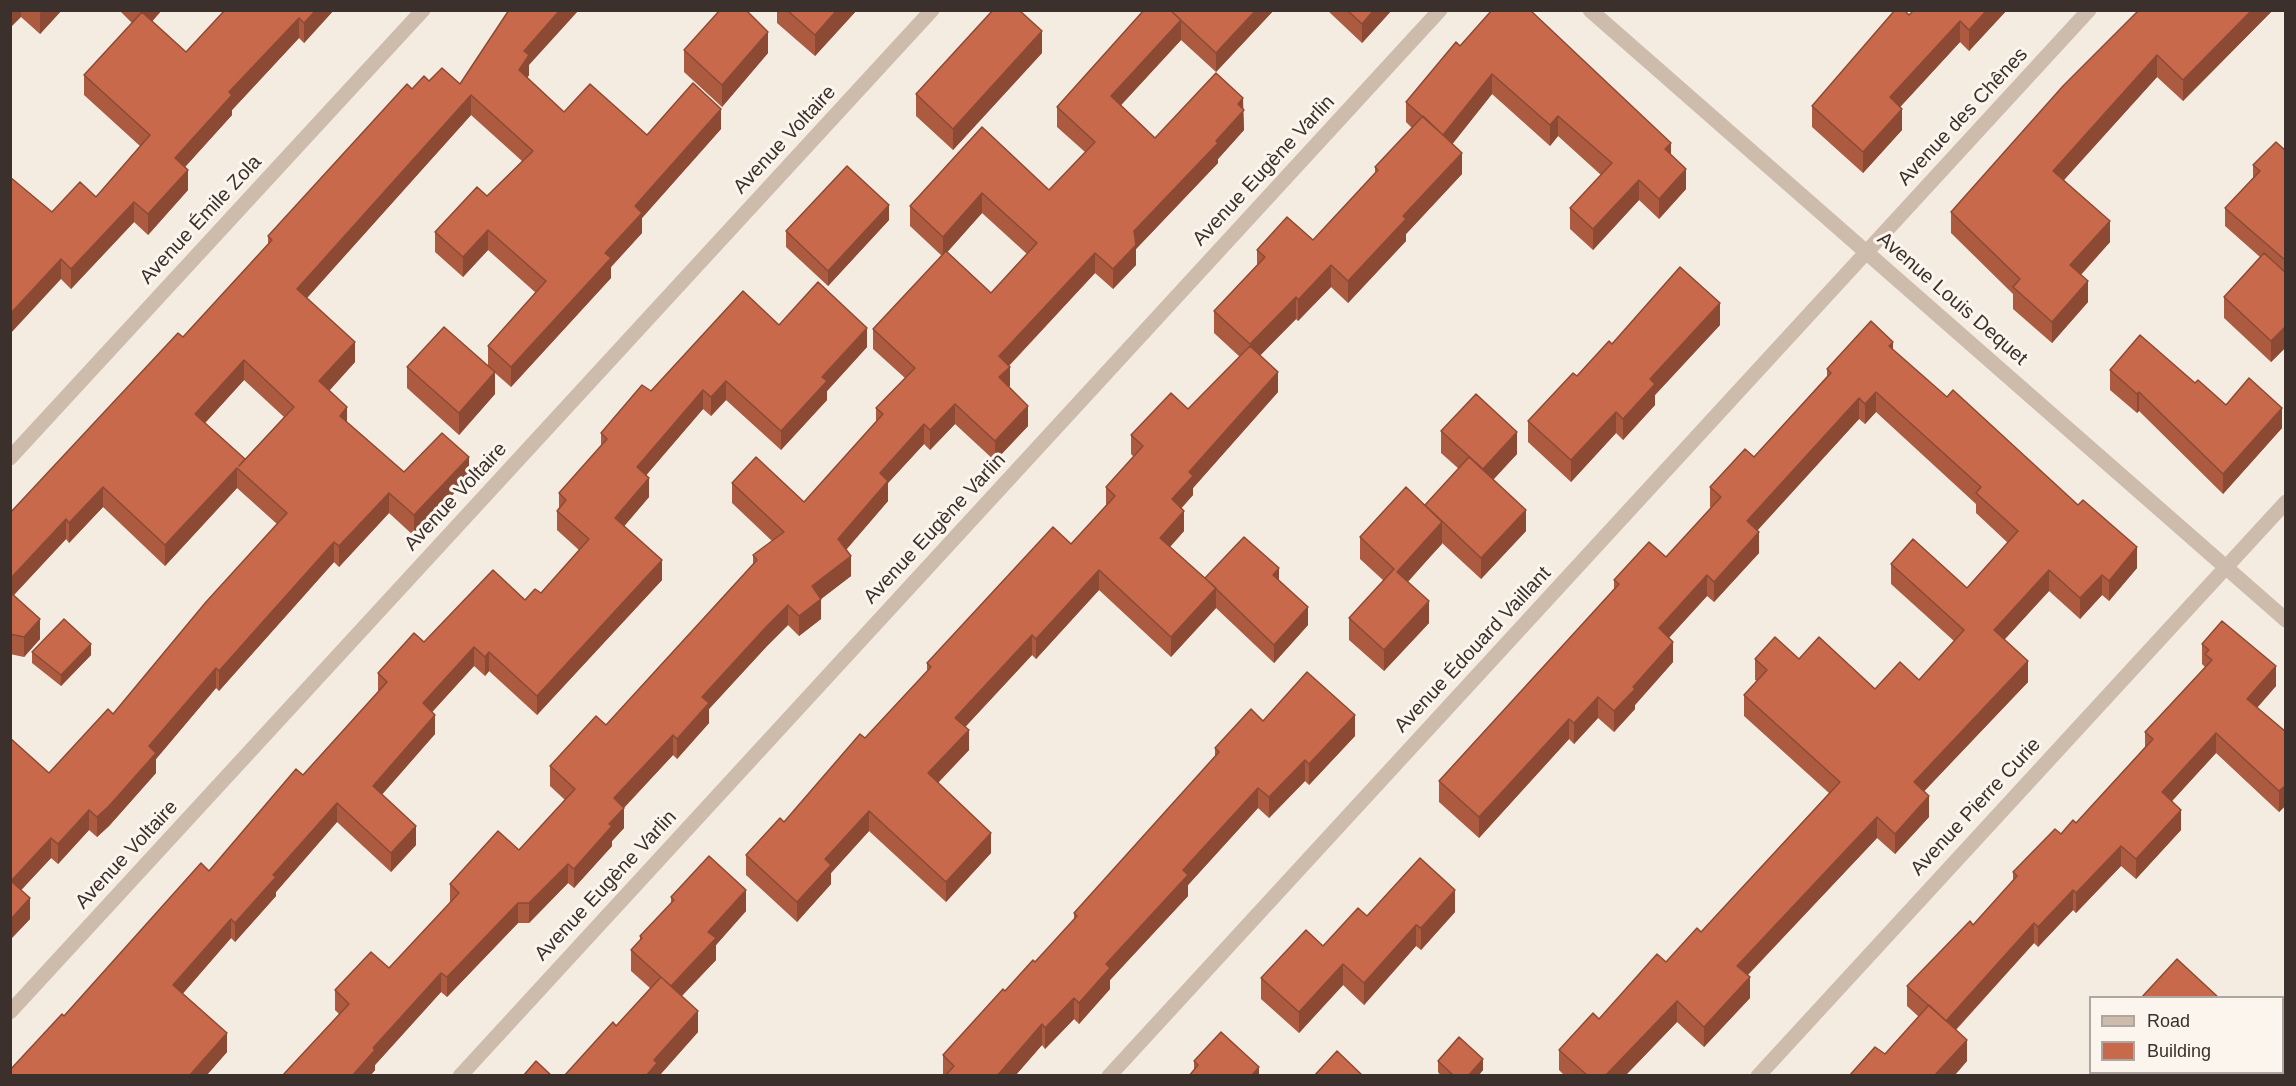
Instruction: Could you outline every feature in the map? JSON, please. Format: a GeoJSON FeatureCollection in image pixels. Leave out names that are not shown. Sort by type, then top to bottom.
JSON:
{"type":"FeatureCollection","features":[{"type":"Feature","properties":{"kind":"street","name":"Avenue Émile Zola"},"geometry":{"type":"LineString","coordinates":[[10,458],[423,10]]}},
{"type":"Feature","properties":{"kind":"street","name":"Avenue Voltaire"},"geometry":{"type":"LineString","coordinates":[[10,1012],[932,10]]}},
{"type":"Feature","properties":{"kind":"street","name":"Avenue Eugène Varlin"},"geometry":{"type":"LineString","coordinates":[[460,1076],[1440,10]]}},
{"type":"Feature","properties":{"kind":"street","name":"Avenue Louis Dequet"},"geometry":{"type":"LineString","coordinates":[[1590,10],[2286,620]]}},
{"type":"Feature","properties":{"kind":"street","name":"Avenue des Chênes"},"geometry":{"type":"LineString","coordinates":[[1867,252],[2090,10]]}},
{"type":"Feature","properties":{"kind":"street","name":"Avenue Édouard Vaillant"},"geometry":{"type":"LineString","coordinates":[[1109,1076],[1867,252]]}},
{"type":"Feature","properties":{"kind":"street","name":"Avenue Pierre Curie"},"geometry":{"type":"LineString","coordinates":[[1758,1076],[2286,502]]}},
{"type":"Feature","properties":{"kind":"building"},"geometry":{"type":"Polygon","coordinates":[[[225,10],[316,10],[304,23],[299,18],[229,92],[232,95],[175,158],[188,170],[148,214],[134,202],[71,269],[61,259],[10,314],[10,177],[52,212],[80,182],[96,197],[150,135],[84,75],[142,12],[186,52],[225,10]]]}},
{"type":"Feature","properties":{"kind":"building"},"geometry":{"type":"Polygon","coordinates":[[[509,10],[560,10],[524,51],[529,55],[519,70],[564,112],[590,84],[647,135],[693,83],[721,109],[635,206],[642,213],[605,253],[611,258],[511,367],[488,346],[546,281],[488,230],[463,257],[435,232],[477,187],[487,196],[533,151],[471,95],[297,289],[355,342],[319,381],[347,407],[340,416],[404,472],[442,433],[469,457],[414,515],[389,493],[339,546],[334,542],[219,671],[216,668],[149,746],[156,753],[109,806],[97,817],[89,810],[58,844],[51,838],[11,881],[30,898],[10,920],[10,738],[49,773],[108,709],[113,714],[206,602],[287,513],[237,468],[165,545],[103,487],[69,523],[66,519],[10,579],[10,513],[178,333],[183,337],[272,240],[268,236],[407,84],[412,89],[424,76],[429,81],[442,68],[460,84],[509,10]],[[244,360],[195,414],[245,459],[239,466],[294,407],[244,360]]]}},
{"type":"Feature","properties":{"kind":"building"},"geometry":{"type":"Polygon","coordinates":[[[720,10],[746,10],[768,32],[722,85],[684,50],[720,10]]]}},
{"type":"Feature","properties":{"kind":"building"},"geometry":{"type":"Polygon","coordinates":[[[787,10],[837,10],[815,35],[787,10]]]}},
{"type":"Feature","properties":{"kind":"building"},"geometry":{"type":"Polygon","coordinates":[[[993,10],[1019,10],[1042,31],[953,129],[916,94],[993,10]]]}},
{"type":"Feature","properties":{"kind":"building"},"geometry":{"type":"Polygon","coordinates":[[[1144,10],[1170,10],[1181,20],[1111,96],[1155,138],[1216,73],[1243,98],[1238,104],[1244,110],[1216,141],[1218,143],[1134,231],[1136,245],[1113,269],[1095,253],[999,356],[1010,367],[999,377],[1028,406],[995,441],[955,404],[930,430],[924,424],[880,473],[888,481],[838,539],[851,556],[812,586],[821,599],[799,616],[788,605],[702,697],[709,703],[677,739],[673,735],[614,798],[624,808],[609,824],[612,826],[574,869],[568,864],[529,903],[518,903],[447,977],[441,973],[373,1048],[375,1050],[352,1076],[282,1076],[349,1004],[335,990],[371,952],[389,968],[459,893],[450,884],[498,831],[519,850],[575,789],[550,766],[596,716],[606,725],[757,560],[753,555],[784,532],[732,483],[756,457],[804,502],[883,414],[876,408],[915,368],[873,329],[946,251],[991,293],[1037,243],[982,193],[943,237],[910,206],[982,127],[1049,190],[1095,142],[1057,107],[1144,10]]]}},
{"type":"Feature","properties":{"kind":"building"},"geometry":{"type":"Polygon","coordinates":[[[1170,10],[1256,10],[1216,53],[1170,10]]]}},
{"type":"Feature","properties":{"kind":"building"},"geometry":{"type":"Polygon","coordinates":[[[1347,10],[1374,10],[1362,24],[1347,10]]]}},
{"type":"Feature","properties":{"kind":"building"},"geometry":{"type":"Polygon","coordinates":[[[1492,10],[1530,10],[1671,143],[1665,149],[1686,169],[1659,199],[1639,180],[1593,229],[1570,208],[1612,163],[1558,116],[1550,125],[1492,74],[1443,135],[1406,102],[1456,42],[1460,46],[1492,10]]]}},
{"type":"Feature","properties":{"kind":"building"},"geometry":{"type":"Polygon","coordinates":[[[1895,10],[1904,10],[1909,15],[1914,10],[1987,10],[1969,30],[1960,21],[1890,97],[1902,109],[1863,152],[1812,106],[1895,10]]]}},
{"type":"Feature","properties":{"kind":"building"},"geometry":{"type":"Polygon","coordinates":[[[2139,10],[2252,10],[2183,80],[2157,55],[2053,171],[2110,221],[2070,265],[2088,281],[2052,322],[2013,287],[2020,279],[1951,212],[2063,86],[2139,10]]]}},
{"type":"Feature","properties":{"kind":"building"},"geometry":{"type":"Polygon","coordinates":[[[1423,116],[1462,153],[1403,216],[1406,219],[1348,281],[1331,265],[1298,300],[1296,297],[1250,344],[1214,311],[1265,257],[1257,250],[1287,217],[1313,240],[1378,170],[1375,167],[1423,116]]]}},
{"type":"Feature","properties":{"kind":"building"},"geometry":{"type":"Polygon","coordinates":[[[2276,142],[2286,151],[2285,260],[2225,208],[2260,171],[2253,165],[2276,142]]]}},
{"type":"Feature","properties":{"kind":"building"},"geometry":{"type":"Polygon","coordinates":[[[847,166],[889,205],[828,271],[786,231],[847,166]]]}},
{"type":"Feature","properties":{"kind":"building"},"geometry":{"type":"Polygon","coordinates":[[[2264,253],[2286,273],[2286,326],[2271,341],[2224,297],[2264,253]]]}},
{"type":"Feature","properties":{"kind":"building"},"geometry":{"type":"Polygon","coordinates":[[[1680,267],[1720,303],[1650,379],[1655,384],[1623,419],[1616,412],[1571,460],[1528,421],[1573,373],[1577,376],[1609,341],[1612,344],[1680,267]]]}},
{"type":"Feature","properties":{"kind":"building"},"geometry":{"type":"Polygon","coordinates":[[[818,282],[867,328],[822,377],[827,381],[781,431],[726,381],[711,397],[703,390],[637,467],[649,478],[615,518],[662,560],[537,696],[489,652],[485,657],[474,647],[423,703],[435,715],[373,786],[416,826],[391,853],[337,803],[273,875],[276,877],[235,923],[231,919],[173,985],[227,1033],[189,1076],[10,1076],[10,1070],[62,1014],[64,1016],[201,863],[209,871],[296,769],[303,775],[387,682],[378,673],[414,633],[424,642],[493,570],[525,600],[535,589],[541,593],[589,539],[557,511],[566,500],[559,493],[607,439],[601,433],[642,385],[651,391],[743,291],[779,325],[818,282]]]}},
{"type":"Feature","properties":{"kind":"building"},"geometry":{"type":"Polygon","coordinates":[[[1871,321],[1893,342],[1889,346],[1947,397],[1953,390],[2078,505],[2083,500],[2137,547],[2109,581],[2102,575],[2080,598],[2049,570],[1994,630],[2028,661],[1914,782],[1929,796],[1895,834],[1877,817],[1737,966],[1750,977],[1704,1027],[1677,1001],[1605,1076],[1588,1076],[1559,1050],[1593,1013],[1599,1019],[1657,954],[1666,962],[1697,928],[1701,932],[1840,782],[1744,695],[1767,670],[1755,659],[1775,637],[1799,659],[1819,637],[1875,689],[1900,662],[1919,680],[1964,630],[1891,564],[1913,539],[1967,588],[2018,531],[1976,493],[1981,487],[1876,392],[1865,404],[1859,398],[1747,521],[1759,532],[1714,582],[1707,575],[1659,628],[1673,642],[1614,711],[1598,697],[1574,723],[1569,719],[1479,817],[1439,781],[1619,584],[1614,580],[1649,542],[1666,557],[1721,497],[1710,487],[1745,449],[1754,457],[1831,373],[1827,369],[1871,321]]]}},
{"type":"Feature","properties":{"kind":"building"},"geometry":{"type":"Polygon","coordinates":[[[444,327],[495,372],[459,413],[407,367],[444,327]]]}},
{"type":"Feature","properties":{"kind":"building"},"geometry":{"type":"Polygon","coordinates":[[[2140,335],[2195,383],[2198,380],[2226,405],[2249,378],[2282,408],[2223,474],[2139,392],[2137,394],[2110,370],[2140,335]]]}},
{"type":"Feature","properties":{"kind":"building"},"geometry":{"type":"Polygon","coordinates":[[[1250,346],[1278,372],[1189,472],[1193,476],[1172,499],[1184,511],[1160,538],[1216,588],[1171,637],[1099,570],[1036,639],[1032,635],[955,718],[969,730],[928,773],[991,833],[946,882],[869,811],[825,859],[831,865],[797,902],[746,855],[780,818],[784,822],[860,734],[865,738],[931,667],[927,663],[1053,527],[1071,544],[1115,496],[1106,487],[1143,446],[1131,435],[1171,393],[1188,409],[1250,346]]]}},
{"type":"Feature","properties":{"kind":"building"},"geometry":{"type":"Polygon","coordinates":[[[1476,394],[1517,432],[1483,469],[1441,431],[1476,394]]]}},
{"type":"Feature","properties":{"kind":"building"},"geometry":{"type":"Polygon","coordinates":[[[1469,457],[1526,510],[1481,558],[1425,505],[1469,457]]]}},
{"type":"Feature","properties":{"kind":"building"},"geometry":{"type":"Polygon","coordinates":[[[1406,487],[1442,522],[1397,572],[1429,601],[1384,650],[1349,618],[1394,569],[1360,537],[1406,487]]]}},
{"type":"Feature","properties":{"kind":"building"},"geometry":{"type":"Polygon","coordinates":[[[1244,537],[1279,568],[1273,575],[1308,607],[1274,645],[1205,578],[1244,537]]]}},
{"type":"Feature","properties":{"kind":"building"},"geometry":{"type":"Polygon","coordinates":[[[10,592],[40,619],[24,637],[10,634],[10,592]]]}},
{"type":"Feature","properties":{"kind":"building"},"geometry":{"type":"Polygon","coordinates":[[[64,619],[91,644],[61,675],[32,652],[64,619]]]}},
{"type":"Feature","properties":{"kind":"building"},"geometry":{"type":"Polygon","coordinates":[[[2222,621],[2276,666],[2247,699],[2286,732],[2286,785],[2279,791],[2216,733],[2162,792],[2181,810],[2136,859],[2121,846],[2076,893],[2073,890],[2038,927],[2034,923],[1946,1021],[1907,986],[1970,921],[1973,925],[2017,876],[2013,872],[2055,829],[2061,834],[2073,820],[2076,823],[2153,739],[2145,732],[2212,660],[2205,654],[2209,650],[2202,644],[2222,621]]]}},
{"type":"Feature","properties":{"kind":"building"},"geometry":{"type":"Polygon","coordinates":[[[1307,672],[1355,715],[1309,764],[1305,760],[1269,797],[1258,788],[1183,870],[1188,875],[1106,964],[1110,968],[1079,1003],[1074,998],[1045,1028],[1042,1024],[997,1076],[945,1076],[954,1066],[943,1055],[1003,989],[1005,991],[1033,960],[1035,962],[1077,916],[1074,913],[1219,752],[1215,748],[1251,709],[1263,721],[1307,672]]]}},
{"type":"Feature","properties":{"kind":"building"},"geometry":{"type":"Polygon","coordinates":[[[709,856],[746,890],[708,932],[716,938],[671,986],[631,950],[642,938],[640,936],[674,900],[671,897],[709,856]]]}},
{"type":"Feature","properties":{"kind":"building"},"geometry":{"type":"Polygon","coordinates":[[[1420,858],[1455,890],[1421,928],[1416,925],[1364,983],[1343,964],[1299,1012],[1261,978],[1306,930],[1323,946],[1358,908],[1367,916],[1420,858]]]}},
{"type":"Feature","properties":{"kind":"building"},"geometry":{"type":"Polygon","coordinates":[[[2177,959],[2217,996],[2143,996],[2177,959]]]}},
{"type":"Feature","properties":{"kind":"building"},"geometry":{"type":"Polygon","coordinates":[[[661,977],[698,1011],[654,1060],[657,1063],[646,1076],[564,1076],[613,1022],[616,1026],[661,977]]]}},
{"type":"Feature","properties":{"kind":"building"},"geometry":{"type":"Polygon","coordinates":[[[1929,1005],[1967,1040],[1934,1076],[1849,1076],[1875,1047],[1885,1054],[1929,1005]]]}},
{"type":"Feature","properties":{"kind":"building"},"geometry":{"type":"Polygon","coordinates":[[[1221,1032],[1259,1067],[1251,1076],[1189,1076],[1198,1065],[1194,1061],[1221,1032]]]}},
{"type":"Feature","properties":{"kind":"building"},"geometry":{"type":"Polygon","coordinates":[[[1459,1037],[1483,1059],[1468,1076],[1454,1076],[1438,1061],[1459,1037]]]}},
{"type":"Feature","properties":{"kind":"building"},"geometry":{"type":"Polygon","coordinates":[[[1337,1051],[1363,1076],[1314,1076],[1337,1051]]]}},
{"type":"Feature","properties":{"kind":"building"},"geometry":{"type":"Polygon","coordinates":[[[536,1061],[552,1076],[523,1076],[536,1061]]]}},
{"type":"Feature","properties":{"kind":"building"},"geometry":{"type":"Polygon","coordinates":[[[2198,1074],[2254,1074],[2253,1076],[2199,1076],[2198,1074]]]}}]}
